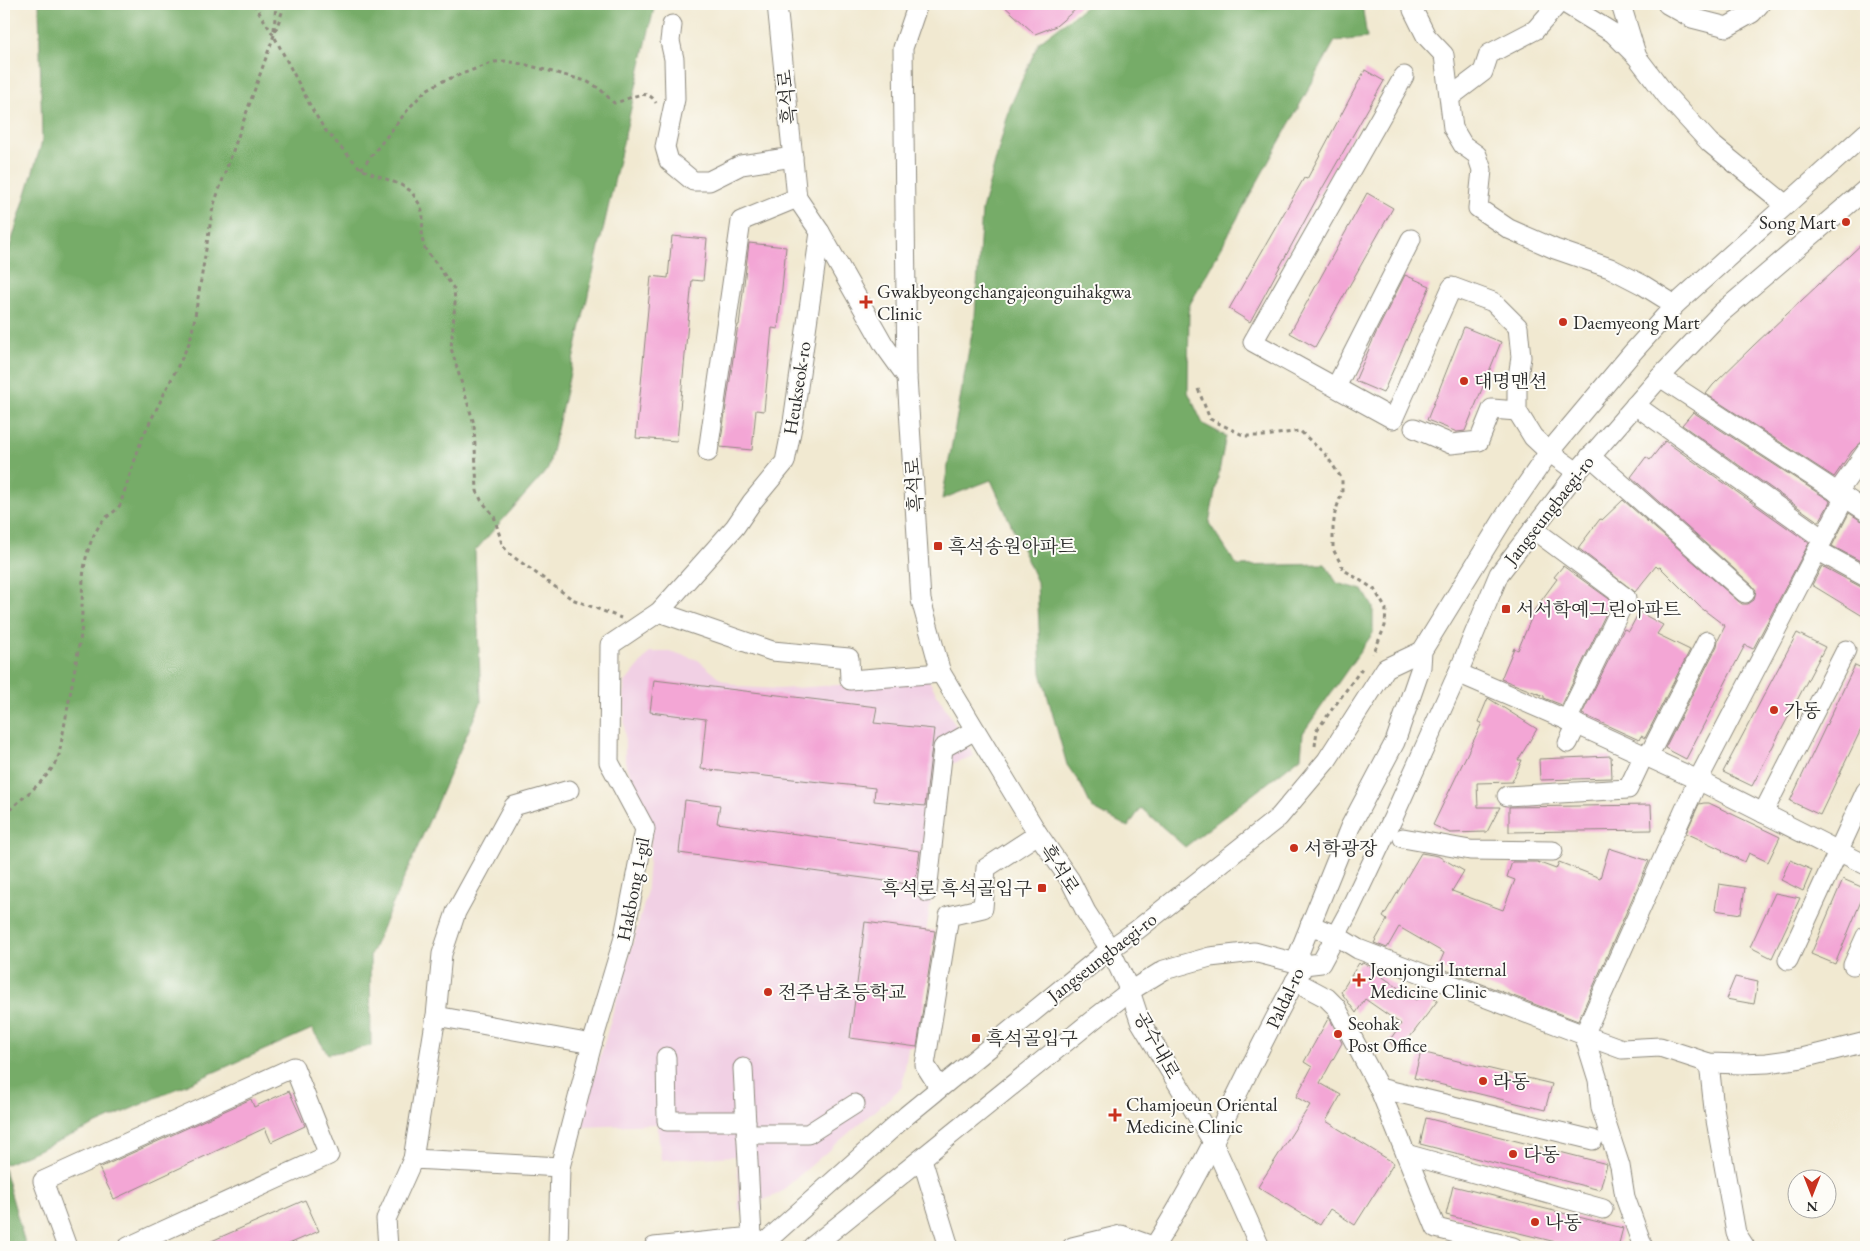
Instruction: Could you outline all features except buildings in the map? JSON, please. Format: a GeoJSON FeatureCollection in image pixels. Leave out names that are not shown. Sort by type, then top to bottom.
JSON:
{"type":"FeatureCollection","features":[{"type":"Feature","properties":{"kind":"street","name":"흑석로"},"geometry":{"type":"LineString","coordinates":[[777,4],[797,198],[820,232],[884,346],[907,377],[921,600],[941,673],[1038,834],[1070,880],[1086,912],[1110,949]]}},
{"type":"Feature","properties":{"kind":"street"},"geometry":{"type":"LineString","coordinates":[[907,377],[903,48],[918,4]]}},
{"type":"Feature","properties":{"kind":"street"},"geometry":{"type":"LineString","coordinates":[[1412,4],[1426,36],[1444,56],[1453,128],[1463,145],[1477,155],[1482,170],[1478,208],[1510,229],[1555,249],[1610,268],[1643,285],[1675,306]]}},
{"type":"Feature","properties":{"kind":"street"},"geometry":{"type":"LineString","coordinates":[[1450,97],[1483,72],[1489,54],[1535,30],[1558,4]]}},
{"type":"Feature","properties":{"kind":"street"},"geometry":{"type":"LineString","coordinates":[[1566,4],[1613,33],[1710,143],[1786,204]]}},
{"type":"Feature","properties":{"kind":"street"},"geometry":{"type":"LineString","coordinates":[[1619,4],[1622,8],[1637,58]]}},
{"type":"Feature","properties":{"kind":"street"},"geometry":{"type":"LineString","coordinates":[[1667,4],[1692,18],[1727,27],[1752,13],[1760,4]]}},
{"type":"Feature","properties":{"kind":"street"},"geometry":{"type":"LineString","coordinates":[[672,25],[670,41],[674,59],[675,99],[665,147],[670,161],[693,181],[709,181],[741,165],[793,157]]}},
{"type":"Feature","properties":{"kind":"street"},"geometry":{"type":"LineString","coordinates":[[1404,76],[1253,342],[1394,419],[1452,286],[1493,302],[1518,327],[1521,357],[1517,384],[1517,411],[1533,437],[1549,452],[1577,472]]}},
{"type":"Feature","properties":{"kind":"street","name":"Jangseungbaegi-ro"},"geometry":{"type":"LineString","coordinates":[[1395,742],[1420,667],[1422,651],[1507,513],[1549,452],[1632,353],[1675,306],[1866,133]]}},
{"type":"Feature","properties":{"kind":"street","name":"Jangseungbaegi-ro"},"geometry":{"type":"LineString","coordinates":[[1300,973],[1321,962],[1348,913],[1458,673],[1500,574],[1577,472],[1660,377],[1721,313],[1866,188]]}},
{"type":"Feature","properties":{"kind":"street"},"geometry":{"type":"LineString","coordinates":[[708,452],[741,221],[797,198]]}},
{"type":"Feature","properties":{"kind":"street","name":"Heukseok-ro"},"geometry":{"type":"LineString","coordinates":[[735,527],[752,502],[785,462],[793,422],[820,232]]}},
{"type":"Feature","properties":{"kind":"street"},"geometry":{"type":"LineString","coordinates":[[1336,388],[1411,239]]}},
{"type":"Feature","properties":{"kind":"street"},"geometry":{"type":"LineString","coordinates":[[1660,377],[1866,511]]}},
{"type":"Feature","properties":{"kind":"street"},"geometry":{"type":"LineString","coordinates":[[1635,405],[1820,545],[1866,577]]}},
{"type":"Feature","properties":{"kind":"street"},"geometry":{"type":"LineString","coordinates":[[1414,428],[1450,444],[1479,441],[1492,409],[1517,411]]}},
{"type":"Feature","properties":{"kind":"street"},"geometry":{"type":"LineString","coordinates":[[1643,1247],[1625,1197],[1620,1166],[1601,1108],[1598,1080],[1584,1036],[1698,780],[1820,545],[1841,495],[1866,452]]}},
{"type":"Feature","properties":{"kind":"street"},"geometry":{"type":"LineString","coordinates":[[1590,456],[1746,593]]}},
{"type":"Feature","properties":{"kind":"street","name":"Hakbong 1-gil"},"geometry":{"type":"LineString","coordinates":[[558,1247],[560,1167],[592,1044],[623,941],[645,829],[609,762],[610,645],[659,612],[735,527]]}},
{"type":"Feature","properties":{"kind":"street"},"geometry":{"type":"LineString","coordinates":[[1533,529],[1626,598],[1572,722],[1568,743]]}},
{"type":"Feature","properties":{"kind":"street"},"geometry":{"type":"LineString","coordinates":[[659,612],[772,651],[849,658],[850,680],[941,673]]}},
{"type":"Feature","properties":{"kind":"street"},"geometry":{"type":"LineString","coordinates":[[1507,796],[1628,789],[1707,641]]}},
{"type":"Feature","properties":{"kind":"street"},"geometry":{"type":"LineString","coordinates":[[1763,813],[1846,650]]}},
{"type":"Feature","properties":{"kind":"street","name":"Jangseungbaegi-ro"},"geometry":{"type":"LineString","coordinates":[[761,1244],[939,1087],[1110,949],[1137,930],[1279,817],[1327,760],[1386,668],[1422,651]]}},
{"type":"Feature","properties":{"kind":"street"},"geometry":{"type":"LineString","coordinates":[[1458,673],[1572,722],[1698,780],[1866,865]]}},
{"type":"Feature","properties":{"kind":"street"},"geometry":{"type":"LineString","coordinates":[[927,892],[943,748],[975,730]]}},
{"type":"Feature","properties":{"kind":"street","name":"Paldal-ro"},"geometry":{"type":"LineString","coordinates":[[1155,1247],[1213,1142],[1300,973],[1299,953],[1350,827],[1395,742]]}},
{"type":"Feature","properties":{"kind":"street"},"geometry":{"type":"LineString","coordinates":[[388,1247],[386,1219],[413,1159],[436,1016],[442,954],[456,912],[514,806],[569,790]]}},
{"type":"Feature","properties":{"kind":"street"},"geometry":{"type":"LineString","coordinates":[[1788,960],[1866,791]]}},
{"type":"Feature","properties":{"kind":"street"},"geometry":{"type":"LineString","coordinates":[[939,1087],[925,1065],[949,916],[982,908],[986,868],[1038,834]]}},
{"type":"Feature","properties":{"kind":"street"},"geometry":{"type":"LineString","coordinates":[[1403,838],[1470,850],[1553,851]]}},
{"type":"Feature","properties":{"kind":"street"},"geometry":{"type":"LineString","coordinates":[[1310,925],[1335,935],[1358,949],[1622,1049],[1660,1047],[1709,1063],[1741,1064],[1785,1061],[1866,1042]]}},
{"type":"Feature","properties":{"kind":"street"},"geometry":{"type":"LineString","coordinates":[[1853,965],[1866,936]]}},
{"type":"Feature","properties":{"kind":"street","name":"공수내로"},"geometry":{"type":"LineString","coordinates":[[1110,949],[1130,991],[1140,1022],[1213,1142],[1260,1247]]}},
{"type":"Feature","properties":{"kind":"street"},"geometry":{"type":"LineString","coordinates":[[812,1247],[1130,991],[1164,970],[1210,957],[1254,952],[1300,973],[1336,1008],[1379,1088],[1436,1228],[1513,1247]]}},
{"type":"Feature","properties":{"kind":"street"},"geometry":{"type":"LineString","coordinates":[[436,1016],[592,1044]]}},
{"type":"Feature","properties":{"kind":"street"},"geometry":{"type":"LineString","coordinates":[[666,1057],[667,1121],[808,1134],[855,1104]]}},
{"type":"Feature","properties":{"kind":"street"},"geometry":{"type":"LineString","coordinates":[[1709,1063],[1714,1109],[1736,1233],[1745,1247]]}},
{"type":"Feature","properties":{"kind":"street"},"geometry":{"type":"LineString","coordinates":[[67,1247],[43,1181],[294,1067],[329,1155],[128,1247]]}},
{"type":"Feature","properties":{"kind":"street"},"geometry":{"type":"LineString","coordinates":[[654,1247],[761,1244],[746,1127],[743,1068]]}},
{"type":"Feature","properties":{"kind":"street"},"geometry":{"type":"LineString","coordinates":[[1379,1088],[1593,1140]]}},
{"type":"Feature","properties":{"kind":"street"},"geometry":{"type":"LineString","coordinates":[[1406,1154],[1603,1209]]}},
{"type":"Feature","properties":{"kind":"street"},"geometry":{"type":"LineString","coordinates":[[413,1159],[560,1167]]}},
{"type":"Feature","properties":{"kind":"street"},"geometry":{"type":"LineString","coordinates":[[922,1160],[949,1247]]}},
{"type":"Feature","properties":{"kind":"street"},"geometry":{"type":"LineString","coordinates":[[1072,1247],[1121,1235],[1155,1247]]}},
{"type":"Feature","properties":{"kind":"path"},"geometry":{"type":"LineString","coordinates":[[254,4],[274,36],[320,123],[360,169],[401,185],[415,196],[423,214],[422,238],[424,247],[454,289],[455,303],[451,348],[474,424],[477,491],[481,500],[494,516],[502,544],[508,554],[572,599],[639,626]]}},
{"type":"Feature","properties":{"kind":"path"},"geometry":{"type":"LineString","coordinates":[[274,36],[276,4]]}},
{"type":"Feature","properties":{"kind":"path"},"geometry":{"type":"LineString","coordinates":[[4,816],[45,777],[55,765],[59,755],[81,636],[82,577],[85,562],[101,524],[107,517],[116,512],[120,505],[142,438],[190,341],[213,207],[285,4]]}},
{"type":"Feature","properties":{"kind":"path"},"geometry":{"type":"LineString","coordinates":[[360,169],[410,106],[426,90],[443,81],[494,62],[505,61],[527,65],[586,81],[599,88],[614,103],[636,95],[651,97],[655,100],[658,109]]}},
{"type":"Feature","properties":{"kind":"path"},"geometry":{"type":"LineString","coordinates":[[1198,389],[1210,419],[1245,436],[1264,436],[1300,431],[1326,456],[1342,479],[1342,492],[1335,513],[1333,528],[1333,549],[1344,570],[1374,589],[1386,609],[1385,626],[1369,659]]}},
{"type":"Feature","properties":{"kind":"path"},"geometry":{"type":"LineString","coordinates":[[1327,760],[1314,744],[1317,730],[1364,667]]}},
{"type":"Feature","properties":{"kind":"shaded area","name":"전주남초등학교"},"geometry":{"type":"Polygon","coordinates":[[[650,652],[673,652],[698,660],[722,680],[741,687],[779,689],[928,679],[974,756],[951,764],[946,776],[933,887],[902,1087],[778,1194],[739,1211],[737,1156],[661,1160],[657,1124],[583,1127],[586,1106],[646,897],[652,826],[625,762],[624,684],[650,652]]]}},
{"type":"Feature","properties":{"kind":"green space"},"geometry":{"type":"Polygon","coordinates":[[[39,4],[655,4],[548,469],[475,551],[481,702],[370,956],[371,1046],[328,1054],[312,1029],[4,1165],[4,266],[42,142],[39,4]]]}},
{"type":"Feature","properties":{"kind":"green space"},"geometry":{"type":"Polygon","coordinates":[[[1089,4],[1362,4],[1367,38],[1335,41],[1189,306],[1188,392],[1203,424],[1226,436],[1209,523],[1237,566],[1325,564],[1337,583],[1363,590],[1373,607],[1373,633],[1303,733],[1301,757],[1185,847],[1141,808],[1128,827],[1092,808],[1081,785],[1067,765],[1041,673],[1037,582],[991,480],[942,499],[975,316],[982,210],[1010,107],[1039,42],[1089,4]]]}},
{"type":"Feature","properties":{"kind":"green space"},"geometry":{"type":"Polygon","coordinates":[[[4,1169],[26,1247],[4,1247],[4,1169]]]}},
{"type":"Feature","properties":{"kind":"place","name":"Song Mart"},"geometry":{"type":"Point","coordinates":[1846,222]}},
{"type":"Feature","properties":{"kind":"place","name":"Gwakbyeongchangajeonguihakgwa Clinic"},"geometry":{"type":"Point","coordinates":[866,302]}},
{"type":"Feature","properties":{"kind":"place","name":"Daemyeong Mart"},"geometry":{"type":"Point","coordinates":[1563,322]}},
{"type":"Feature","properties":{"kind":"place","name":"대명맨션"},"geometry":{"type":"Point","coordinates":[1464,381]}},
{"type":"Feature","properties":{"kind":"place","name":"흑석송원아파트"},"geometry":{"type":"Point","coordinates":[938,546]}},
{"type":"Feature","properties":{"kind":"place","name":"서서학예그린아파트"},"geometry":{"type":"Point","coordinates":[1506,609]}},
{"type":"Feature","properties":{"kind":"place","name":"가동"},"geometry":{"type":"Point","coordinates":[1774,710]}},
{"type":"Feature","properties":{"kind":"place","name":"서학광장"},"geometry":{"type":"Point","coordinates":[1294,848]}},
{"type":"Feature","properties":{"kind":"place","name":"흑석로 흑석골입구"},"geometry":{"type":"Point","coordinates":[1042,888]}},
{"type":"Feature","properties":{"kind":"place","name":"Jeonjongil Internal Medicine Clinic"},"geometry":{"type":"Point","coordinates":[1359,980]}},
{"type":"Feature","properties":{"kind":"place","name":"전주남초등학교"},"geometry":{"type":"Point","coordinates":[768,992]}},
{"type":"Feature","properties":{"kind":"place","name":"Seohak Post Office"},"geometry":{"type":"Point","coordinates":[1338,1034]}},
{"type":"Feature","properties":{"kind":"place","name":"흑석골입구"},"geometry":{"type":"Point","coordinates":[976,1038]}},
{"type":"Feature","properties":{"kind":"place","name":"라동"},"geometry":{"type":"Point","coordinates":[1483,1081]}},
{"type":"Feature","properties":{"kind":"place","name":"Chamjoeun Oriental Medicine Clinic"},"geometry":{"type":"Point","coordinates":[1115,1115]}},
{"type":"Feature","properties":{"kind":"place","name":"다동"},"geometry":{"type":"Point","coordinates":[1513,1154]}},
{"type":"Feature","properties":{"kind":"place","name":"나동"},"geometry":{"type":"Point","coordinates":[1535,1222]}}]}
